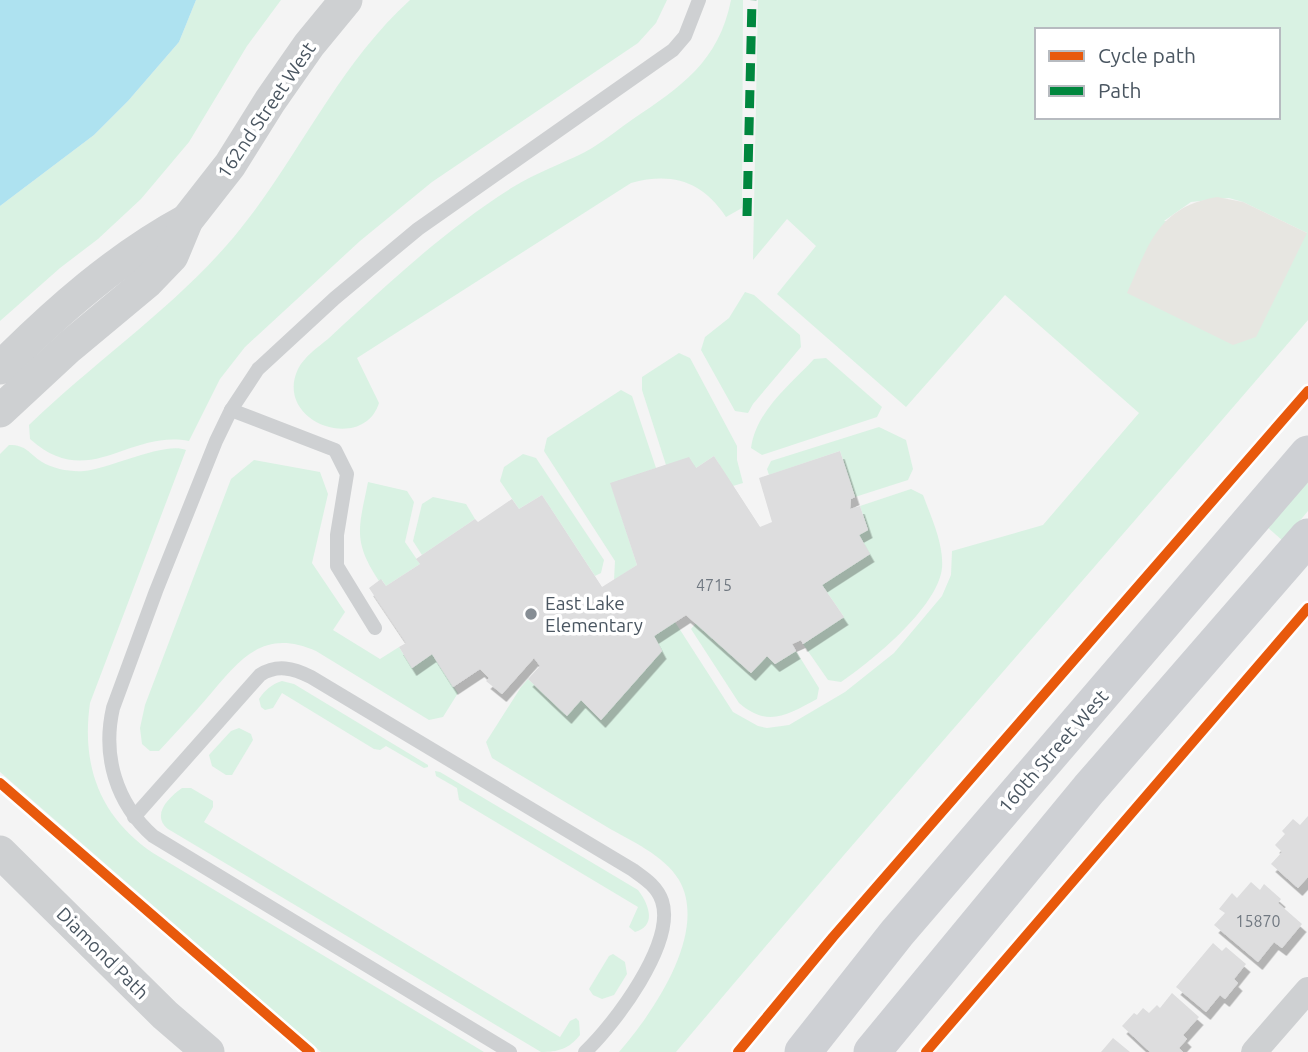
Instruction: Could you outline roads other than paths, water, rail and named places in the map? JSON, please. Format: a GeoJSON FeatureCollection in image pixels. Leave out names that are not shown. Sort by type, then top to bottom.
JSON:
{"type":"FeatureCollection","features":[{"type":"Feature","properties":{"kind":"main road","name":"160th Street West"},"geometry":{"type":"LineString","coordinates":[[803,1052],[820,1037],[897,933],[1308,454]]}},
{"type":"Feature","properties":{"kind":"main road"},"geometry":{"type":"LineString","coordinates":[[872,1052],[1089,789],[1308,537]]}},
{"type":"Feature","properties":{"kind":"street","name":"162nd Street West"},"geometry":{"type":"LineString","coordinates":[[0,411],[152,277],[172,256],[187,220],[230,165],[302,54],[346,0]]}},
{"type":"Feature","properties":{"kind":"street","name":"162nd Street West"},"geometry":{"type":"LineString","coordinates":[[0,368],[73,300],[154,238],[187,220]]}},
{"type":"Feature","properties":{"kind":"street","name":"Diamond Path"},"geometry":{"type":"LineString","coordinates":[[0,852],[165,1015],[208,1052]]}},
{"type":"Feature","properties":{"kind":"street"},"geometry":{"type":"LineString","coordinates":[[1254,1052],[1308,990]]}},
{"type":"Feature","properties":{"kind":"lane"},"geometry":{"type":"LineString","coordinates":[[510,1052],[153,836],[134,817],[118,787],[108,743],[113,708],[156,591],[231,410],[258,369],[282,345],[447,206],[673,50],[685,36],[699,0]]}},
{"type":"Feature","properties":{"kind":"lane"},"geometry":{"type":"LineString","coordinates":[[231,410],[335,450],[347,474],[337,535],[337,566],[375,628]]}},
{"type":"Feature","properties":{"kind":"lane"},"geometry":{"type":"LineString","coordinates":[[134,817],[260,675],[269,669],[281,668],[296,670],[311,677],[633,870],[654,887],[662,901],[664,915],[650,961],[627,1003],[585,1052]]}},
{"type":"Feature","properties":{"kind":"water"},"geometry":{"type":"Polygon","coordinates":[[[0,0],[196,0],[179,42],[128,101],[94,135],[0,206],[0,0]]]}},
{"type":"Feature","properties":{"kind":"place","name":"East Lake Elementary"},"geometry":{"type":"Point","coordinates":[531,614]}}]}
